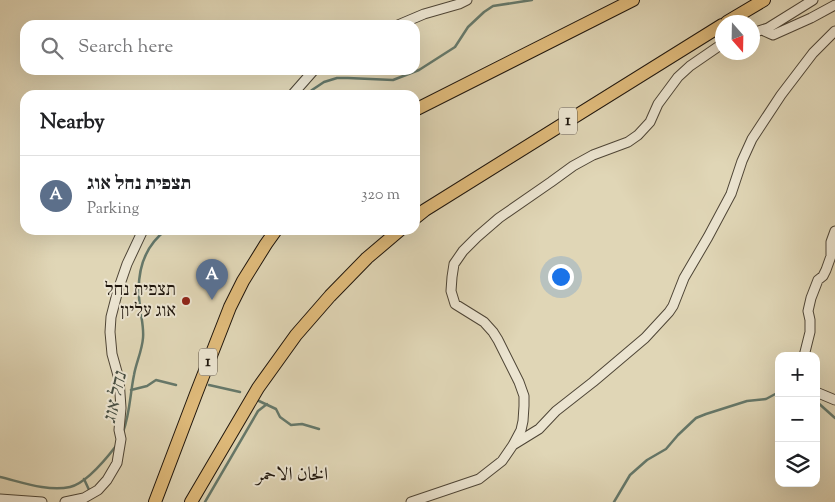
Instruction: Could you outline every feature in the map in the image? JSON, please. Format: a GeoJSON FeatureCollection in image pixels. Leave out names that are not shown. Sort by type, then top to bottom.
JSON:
{"type":"FeatureCollection","features":[{"type":"Feature","properties":{"kind":"highway"},"geometry":{"type":"LineString","coordinates":[[420,107],[633,0]]}},
{"type":"Feature","properties":{"kind":"highway"},"geometry":{"type":"LineString","coordinates":[[739,15],[764,0]]}},
{"type":"Feature","properties":{"kind":"highway","name":"1"},"geometry":{"type":"LineString","coordinates":[[420,214],[715,29]]}},
{"type":"Feature","properties":{"kind":"highway","name":"1"},"geometry":{"type":"LineString","coordinates":[[155,502],[230,307],[243,281],[273,235]]}},
{"type":"Feature","properties":{"kind":"highway"},"geometry":{"type":"LineString","coordinates":[[191,502],[258,388],[296,335],[366,258],[394,235]]}},
{"type":"Feature","properties":{"kind":"street"},"geometry":{"type":"LineString","coordinates":[[410,20],[467,0]]}},
{"type":"Feature","properties":{"kind":"street"},"geometry":{"type":"LineString","coordinates":[[760,30],[768,28],[813,0]]}},
{"type":"Feature","properties":{"kind":"street"},"geometry":{"type":"LineString","coordinates":[[760,32],[773,35],[835,6]]}},
{"type":"Feature","properties":{"kind":"street"},"geometry":{"type":"LineString","coordinates":[[513,445],[539,429],[556,411],[645,338],[669,312],[684,278],[731,194],[752,138],[797,74],[835,31]]}},
{"type":"Feature","properties":{"kind":"street"},"geometry":{"type":"LineString","coordinates":[[411,502],[479,479],[502,461],[521,430],[523,421],[524,396],[519,382],[493,332],[484,322],[455,304],[451,291],[454,264],[463,251],[499,218],[573,166],[593,155],[628,142],[638,135],[650,122],[658,104],[678,77],[715,49]]}},
{"type":"Feature","properties":{"kind":"street"},"geometry":{"type":"LineString","coordinates":[[296,90],[310,75]]}},
{"type":"Feature","properties":{"kind":"street"},"geometry":{"type":"LineString","coordinates":[[805,352],[810,332],[808,311],[811,298],[818,280],[826,270],[831,256],[831,242],[835,231]]}},
{"type":"Feature","properties":{"kind":"street"},"geometry":{"type":"LineString","coordinates":[[65,502],[84,498],[98,490],[107,480],[117,463],[121,439],[119,430],[121,408],[119,379],[112,354],[111,317],[127,264],[141,235]]}},
{"type":"Feature","properties":{"kind":"street"},"geometry":{"type":"LineString","coordinates":[[820,394],[835,400]]}},
{"type":"Feature","properties":{"kind":"street"},"geometry":{"type":"LineString","coordinates":[[0,499],[42,502]]}},
{"type":"Feature","properties":{"kind":"waterway","name":"נחל אוג"},"geometry":{"type":"LineString","coordinates":[[420,69],[455,47],[468,27],[493,6],[532,0]]}},
{"type":"Feature","properties":{"kind":"waterway","name":"נחל אוג"},"geometry":{"type":"LineString","coordinates":[[312,90],[324,82],[337,78],[393,80],[406,75]]}},
{"type":"Feature","properties":{"kind":"waterway","name":"נחל אוג"},"geometry":{"type":"LineString","coordinates":[[123,432],[143,338],[139,296],[140,275],[146,255],[161,235]]}},
{"type":"Feature","properties":{"kind":"waterway"},"geometry":{"type":"LineString","coordinates":[[131,390],[147,386],[156,380],[176,385]]}},
{"type":"Feature","properties":{"kind":"waterway"},"geometry":{"type":"LineString","coordinates":[[209,385],[240,392]]}},
{"type":"Feature","properties":{"kind":"waterway"},"geometry":{"type":"LineString","coordinates":[[614,502],[630,475],[647,460],[666,449],[696,418],[747,401],[766,399],[775,394]]}},
{"type":"Feature","properties":{"kind":"waterway"},"geometry":{"type":"LineString","coordinates":[[259,401],[276,409],[280,417],[291,425],[302,424],[319,429]]}},
{"type":"Feature","properties":{"kind":"waterway"},"geometry":{"type":"LineString","coordinates":[[205,502],[258,411],[267,404]]}},
{"type":"Feature","properties":{"kind":"waterway"},"geometry":{"type":"LineString","coordinates":[[820,405],[835,418]]}},
{"type":"Feature","properties":{"kind":"waterway","name":"נחל אוג"},"geometry":{"type":"LineString","coordinates":[[0,477],[44,487],[70,487],[89,476],[102,464],[116,446]]}},
{"type":"Feature","properties":{"kind":"waterway"},"geometry":{"type":"LineString","coordinates":[[84,479],[90,492]]}},
{"type":"Feature","properties":{"kind":"place","name":"תצפית נחל אוג"},"geometry":{"type":"Point","coordinates":[212,300]}},
{"type":"Feature","properties":{"kind":"place","name":"תצפית נחל אוג עליון"},"geometry":{"type":"Point","coordinates":[186,301]}},
{"type":"Feature","properties":{"kind":"district","name":"الخان الاحمر"},"geometry":{"type":"Point","coordinates":[292,475]}}]}
